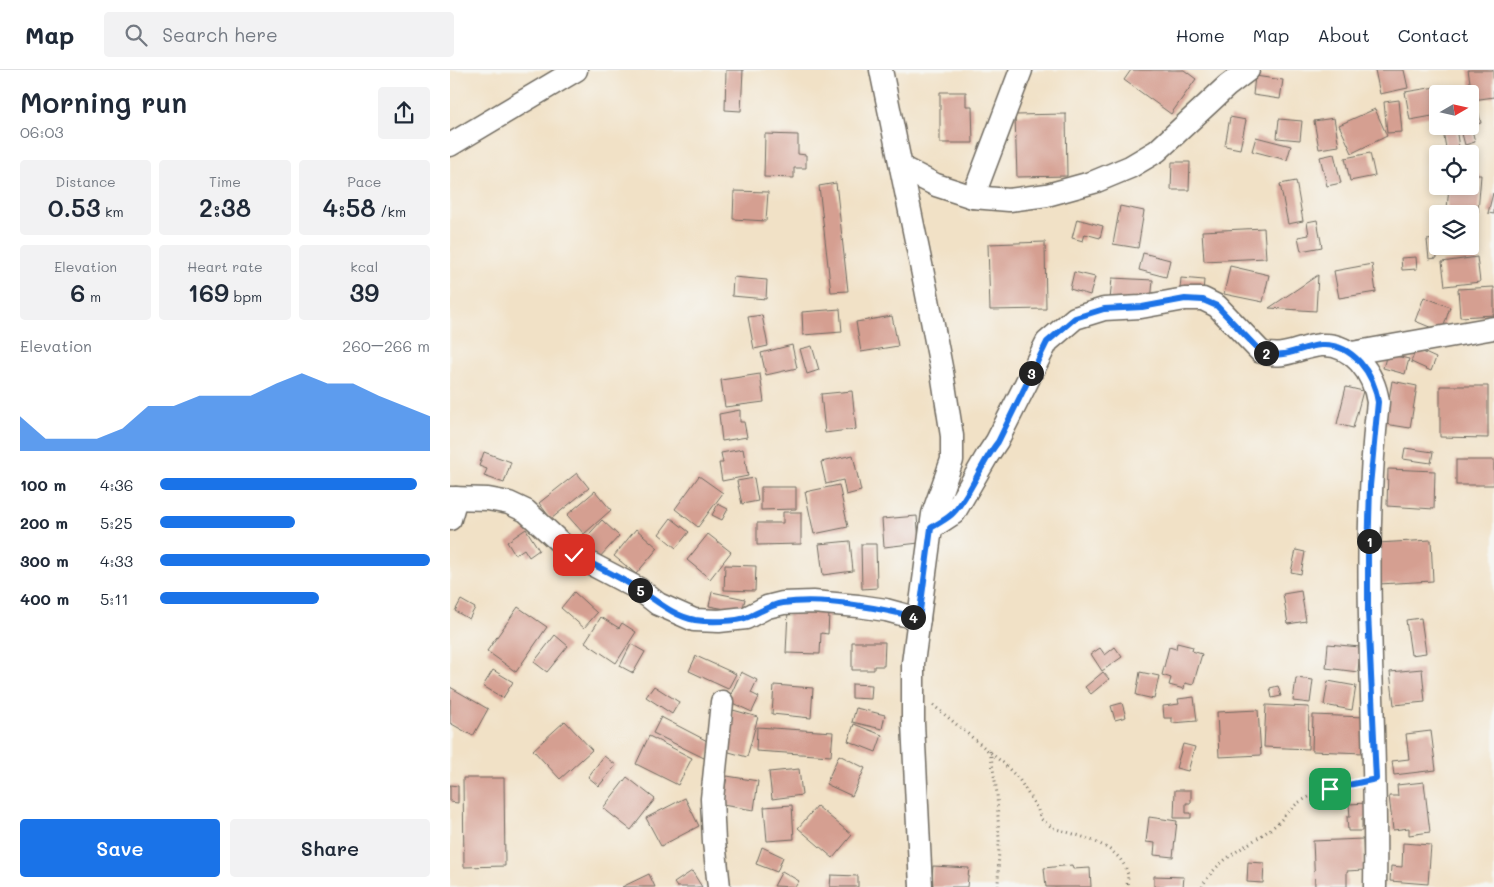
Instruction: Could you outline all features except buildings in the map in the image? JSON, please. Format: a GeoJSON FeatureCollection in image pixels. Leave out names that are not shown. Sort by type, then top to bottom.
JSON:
{"type":"FeatureCollection","features":[{"type":"Feature","properties":{"kind":"street"},"geometry":{"type":"LineString","coordinates":[[450,145],[576,70]]}},
{"type":"Feature","properties":{"kind":"street"},"geometry":{"type":"LineString","coordinates":[[881,70],[940,363],[952,436],[952,460],[933,514],[913,663],[913,724],[921,887]]}},
{"type":"Feature","properties":{"kind":"street"},"geometry":{"type":"LineString","coordinates":[[973,196],[1021,70]]}},
{"type":"Feature","properties":{"kind":"street"},"geometry":{"type":"LineString","coordinates":[[901,167],[936,185],[973,196],[1009,200],[1047,195],[1094,182],[1130,167],[1157,151],[1226,86],[1248,70]]}},
{"type":"Feature","properties":{"kind":"street"},"geometry":{"type":"LineString","coordinates":[[931,528],[954,513],[987,456],[998,442],[1047,342],[1075,318],[1104,309],[1142,307],[1185,299],[1203,300],[1217,306],[1261,352],[1270,355],[1285,355],[1322,345],[1338,348],[1352,354],[1364,366],[1377,391],[1378,402],[1370,486],[1368,557],[1368,613],[1376,779],[1375,887]]}},
{"type":"Feature","properties":{"kind":"street"},"geometry":{"type":"LineString","coordinates":[[1352,354],[1494,328]]}},
{"type":"Feature","properties":{"kind":"street"},"geometry":{"type":"LineString","coordinates":[[452,505],[470,498],[495,500],[509,503],[526,511],[574,555],[639,589],[658,604],[694,620],[719,621],[746,618],[766,607],[783,603],[813,602],[886,610],[919,618]]}},
{"type":"Feature","properties":{"kind":"street"},"geometry":{"type":"LineString","coordinates":[[719,887],[712,799],[722,702]]}},
{"type":"Feature","properties":{"kind":"path"},"geometry":{"type":"LineString","coordinates":[[913,688],[990,750],[1019,779],[1038,810],[1041,819],[1047,824],[1053,828],[1106,845],[1119,858],[1128,875],[1127,887]]}},
{"type":"Feature","properties":{"kind":"path"},"geometry":{"type":"LineString","coordinates":[[990,750],[997,793],[998,887]]}},
{"type":"Feature","properties":{"kind":"path"},"geometry":{"type":"LineString","coordinates":[[1202,887],[1224,859],[1273,827],[1302,800],[1330,789],[1376,779]]}},
{"type":"Feature","properties":{"kind":"route"},"geometry":{"type":"LineString","coordinates":[[574,555],[639,589],[658,604],[694,620],[719,621],[746,618],[766,607],[783,603],[813,602],[886,610],[919,618],[931,528],[954,513],[987,456],[998,442],[1047,342],[1075,318],[1104,309],[1142,307],[1185,299],[1203,300],[1217,306],[1261,352],[1270,355],[1285,355],[1322,345],[1338,348],[1352,354],[1364,366],[1377,391],[1378,402],[1370,486],[1368,557],[1368,613],[1376,779],[1330,789]]}}]}
